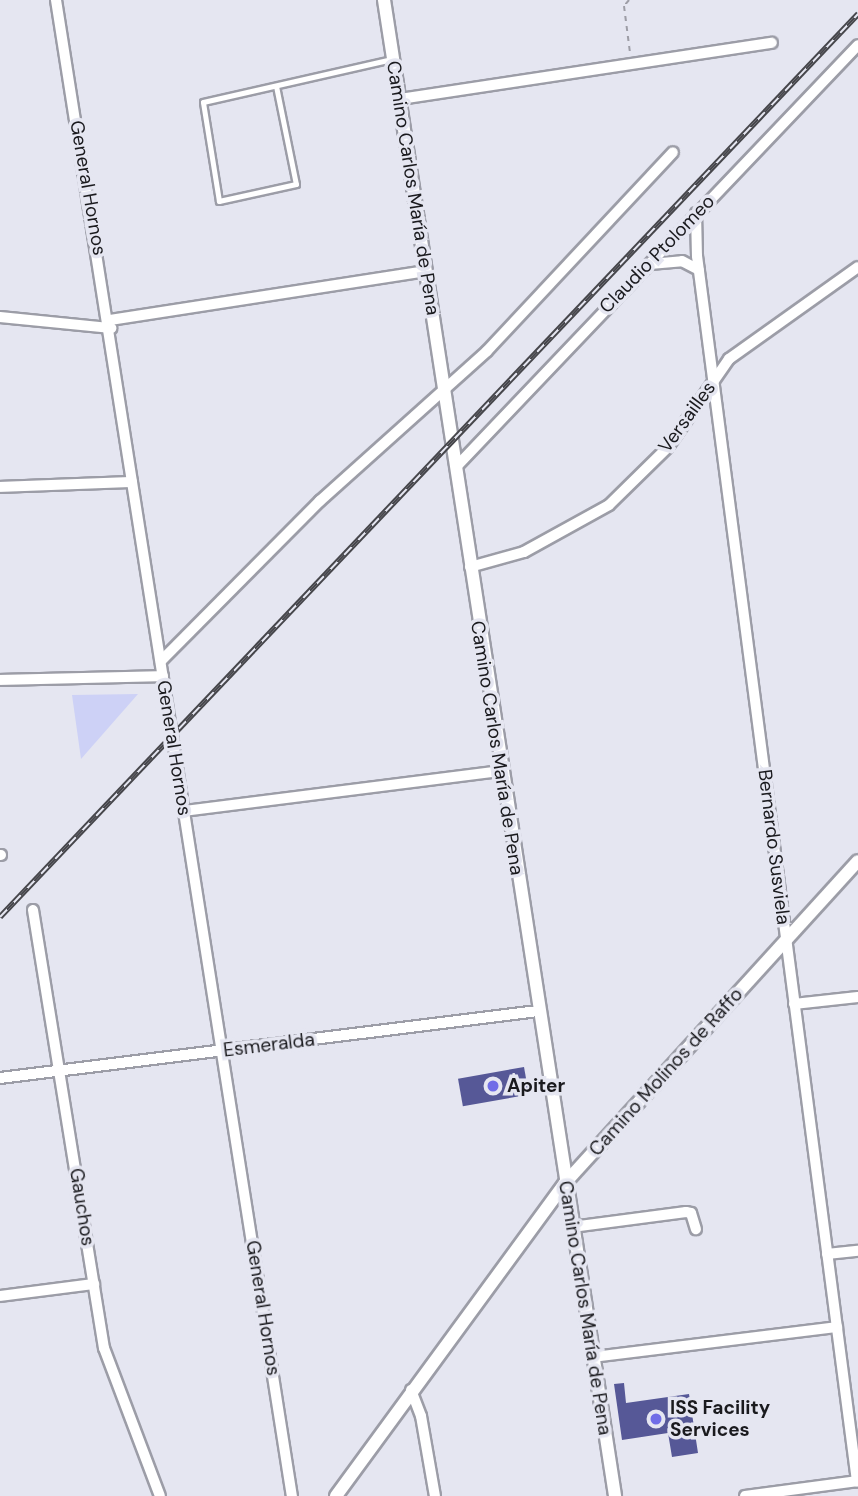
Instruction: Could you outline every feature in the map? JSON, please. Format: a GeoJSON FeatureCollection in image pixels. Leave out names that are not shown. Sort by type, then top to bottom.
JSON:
{"type":"FeatureCollection","features":[{"type":"Feature","properties":{"kind":"street","name":"General Hornos"},"geometry":{"type":"LineString","coordinates":[[56,0],[111,324],[132,482],[292,1496]]}},
{"type":"Feature","properties":{"kind":"street","name":"Camino Carlos María de Pena"},"geometry":{"type":"LineString","coordinates":[[384,0],[443,393],[457,466],[500,771],[615,1496]]}},
{"type":"Feature","properties":{"kind":"street"},"geometry":{"type":"LineString","coordinates":[[400,99],[772,43]]}},
{"type":"Feature","properties":{"kind":"street","name":"Claudio Ptolomeo"},"geometry":{"type":"LineString","coordinates":[[457,466],[858,45]]}},
{"type":"Feature","properties":{"kind":"street"},"geometry":{"type":"LineString","coordinates":[[161,661],[320,501],[443,393],[673,152]]}},
{"type":"Feature","properties":{"kind":"street","name":"Bernardo Susviela"},"geometry":{"type":"LineString","coordinates":[[696,213],[698,270],[857,1481]]}},
{"type":"Feature","properties":{"kind":"street"},"geometry":{"type":"LineString","coordinates":[[647,265],[682,261],[698,270]]}},
{"type":"Feature","properties":{"kind":"street","name":"Versailles"},"geometry":{"type":"LineString","coordinates":[[470,567],[524,552],[601,511],[668,447],[729,359],[858,267]]}},
{"type":"Feature","properties":{"kind":"street"},"geometry":{"type":"LineString","coordinates":[[0,317],[111,324],[426,271]]}},
{"type":"Feature","properties":{"kind":"street"},"geometry":{"type":"LineString","coordinates":[[0,487],[132,482]]}},
{"type":"Feature","properties":{"kind":"street"},"geometry":{"type":"LineString","coordinates":[[0,680],[163,676]]}},
{"type":"Feature","properties":{"kind":"street"},"geometry":{"type":"LineString","coordinates":[[184,811],[500,771]]}},
{"type":"Feature","properties":{"kind":"street","name":"Camino Molinos de Raffo"},"geometry":{"type":"LineString","coordinates":[[336,1496],[565,1183],[858,861]]}},
{"type":"Feature","properties":{"kind":"street","name":"Gauchos"},"geometry":{"type":"LineString","coordinates":[[33,910],[108,1361],[156,1496]]}},
{"type":"Feature","properties":{"kind":"street"},"geometry":{"type":"LineString","coordinates":[[794,1004],[858,996]]}},
{"type":"Feature","properties":{"kind":"street","name":"Esmeralda"},"geometry":{"type":"LineString","coordinates":[[0,1078],[538,1011]]}},
{"type":"Feature","properties":{"kind":"street"},"geometry":{"type":"LineString","coordinates":[[572,1227],[686,1212],[694,1219],[696,1229]]}},
{"type":"Feature","properties":{"kind":"street"},"geometry":{"type":"LineString","coordinates":[[827,1254],[858,1251]]}},
{"type":"Feature","properties":{"kind":"street"},"geometry":{"type":"LineString","coordinates":[[0,1296],[94,1284]]}},
{"type":"Feature","properties":{"kind":"street"},"geometry":{"type":"LineString","coordinates":[[593,1357],[837,1327]]}},
{"type":"Feature","properties":{"kind":"street"},"geometry":{"type":"LineString","coordinates":[[411,1390],[421,1416],[435,1496]]}},
{"type":"Feature","properties":{"kind":"street"},"geometry":{"type":"LineString","coordinates":[[745,1496],[857,1481]]}},
{"type":"Feature","properties":{"kind":"lane"},"geometry":{"type":"LineString","coordinates":[[276,86],[296,184],[219,201],[203,102],[393,60]]}},
{"type":"Feature","properties":{"kind":"path"},"geometry":{"type":"LineString","coordinates":[[629,0],[624,6],[630,53]]}},
{"type":"Feature","properties":{"kind":"shaded area"},"geometry":{"type":"Polygon","coordinates":[[[138,694],[81,759],[72,695],[138,694]]]}},
{"type":"Feature","properties":{"kind":"building","name":"Apiter"},"geometry":{"type":"Polygon","coordinates":[[[524,1067],[529,1095],[463,1106],[458,1079],[524,1067]]]}},
{"type":"Feature","properties":{"kind":"building","name":"ISS Facility Services"},"geometry":{"type":"Polygon","coordinates":[[[624,1383],[626,1403],[689,1394],[698,1453],[672,1457],[668,1433],[622,1440],[614,1384],[624,1383]]]}},
{"type":"Feature","properties":{"kind":"railway"},"geometry":{"type":"LineString","coordinates":[[0,917],[858,14]]}},
{"type":"Feature","properties":{"kind":"place","name":"Apiter"},"geometry":{"type":"Point","coordinates":[493,1086]}},
{"type":"Feature","properties":{"kind":"place","name":"ISS Facility Services"},"geometry":{"type":"Point","coordinates":[656,1419]}}]}
